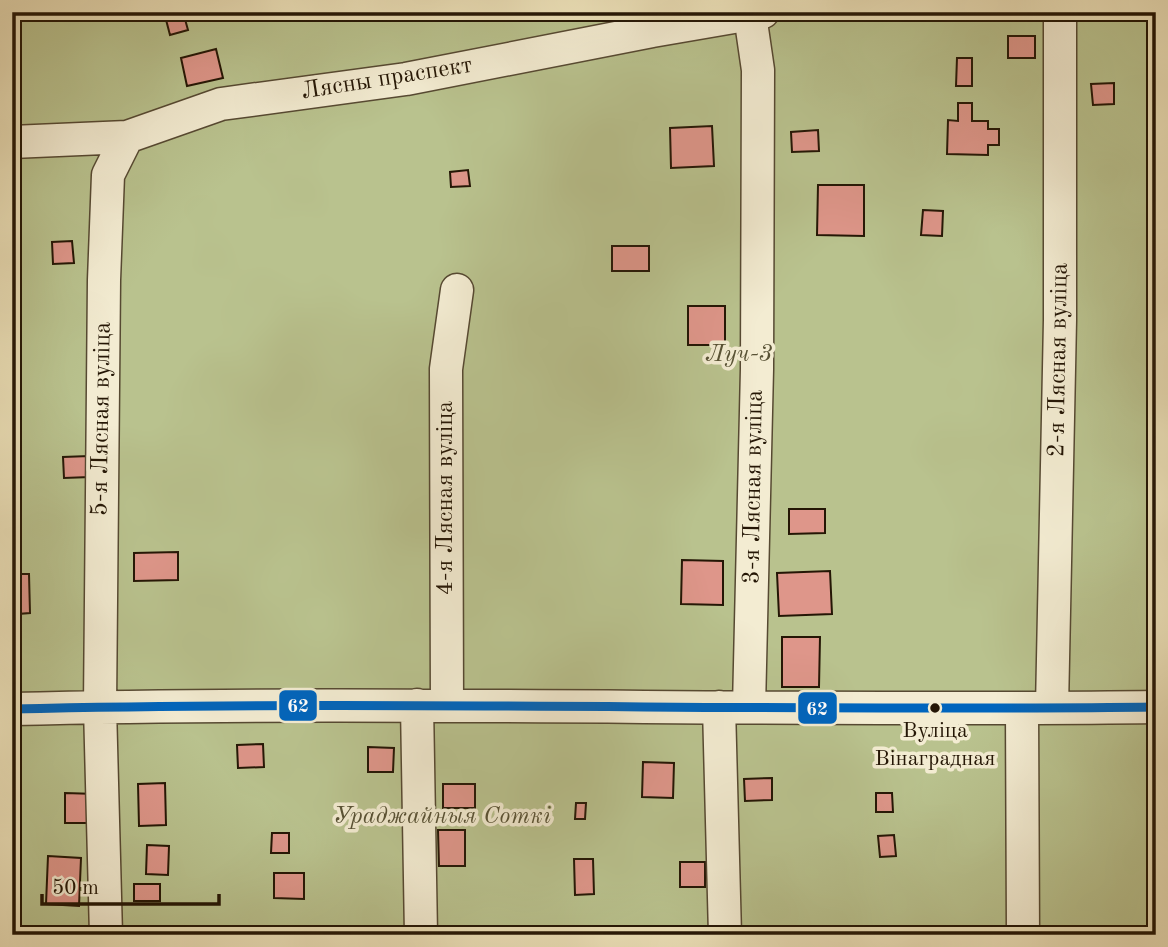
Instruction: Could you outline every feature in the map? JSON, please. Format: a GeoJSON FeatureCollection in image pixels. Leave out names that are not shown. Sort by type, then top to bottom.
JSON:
{"type":"FeatureCollection","features":[{"type":"Feature","properties":{"kind":"street","name":"2-я Лясная вуліца"},"geometry":{"type":"LineString","coordinates":[[1023,935],[1060,320],[1060,12]]}},
{"type":"Feature","properties":{"kind":"street","name":"Лясны праспект"},"geometry":{"type":"LineString","coordinates":[[12,142],[127,137],[221,104],[407,79],[639,33],[756,14]]}},
{"type":"Feature","properties":{"kind":"street","name":"3-я Лясная вуліца"},"geometry":{"type":"LineString","coordinates":[[724,935],[734,707],[757,369],[756,14]]}},
{"type":"Feature","properties":{"kind":"street","name":"5-я Лясная вуліца"},"geometry":{"type":"LineString","coordinates":[[106,935],[100,707],[104,280],[108,175],[127,137]]}},
{"type":"Feature","properties":{"kind":"street","name":"4-я Лясная вуліца"},"geometry":{"type":"LineString","coordinates":[[421,935],[446,369],[457,290]]}},
{"type":"Feature","properties":{"kind":"street"},"geometry":{"type":"LineString","coordinates":[[12,709],[432,705],[1156,707]]}},
{"type":"Feature","properties":{"kind":"green space","name":"Луч-3"},"geometry":{"type":"Polygon","coordinates":[[[12,12],[1156,12],[1156,935],[12,935],[12,12]]]}},
{"type":"Feature","properties":{"kind":"building"},"geometry":{"type":"Polygon","coordinates":[[[164,12],[183,12],[188,30],[170,35],[164,12]]]}},
{"type":"Feature","properties":{"kind":"building"},"geometry":{"type":"Polygon","coordinates":[[[1008,36],[1035,36],[1035,58],[1008,58],[1008,36]]]}},
{"type":"Feature","properties":{"kind":"building"},"geometry":{"type":"Polygon","coordinates":[[[216,49],[223,78],[187,86],[181,58],[216,49]]]}},
{"type":"Feature","properties":{"kind":"building"},"geometry":{"type":"Polygon","coordinates":[[[957,58],[972,58],[972,86],[956,86],[957,58]]]}},
{"type":"Feature","properties":{"kind":"building"},"geometry":{"type":"Polygon","coordinates":[[[1114,83],[1114,104],[1093,105],[1091,84],[1114,83]]]}},
{"type":"Feature","properties":{"kind":"building"},"geometry":{"type":"Polygon","coordinates":[[[958,103],[972,103],[972,121],[988,121],[988,129],[999,129],[999,145],[988,145],[988,155],[947,154],[948,120],[958,121],[958,103]]]}},
{"type":"Feature","properties":{"kind":"building"},"geometry":{"type":"Polygon","coordinates":[[[712,126],[714,166],[671,168],[670,128],[712,126]]]}},
{"type":"Feature","properties":{"kind":"building"},"geometry":{"type":"Polygon","coordinates":[[[818,130],[819,151],[792,152],[791,132],[818,130]]]}},
{"type":"Feature","properties":{"kind":"building"},"geometry":{"type":"Polygon","coordinates":[[[468,170],[470,186],[451,187],[450,172],[468,170]]]}},
{"type":"Feature","properties":{"kind":"building"},"geometry":{"type":"Polygon","coordinates":[[[818,185],[864,185],[864,236],[817,235],[818,185]]]}},
{"type":"Feature","properties":{"kind":"building"},"geometry":{"type":"Polygon","coordinates":[[[923,210],[943,211],[942,236],[921,235],[923,210]]]}},
{"type":"Feature","properties":{"kind":"building"},"geometry":{"type":"Polygon","coordinates":[[[72,241],[74,263],[53,264],[52,242],[72,241]]]}},
{"type":"Feature","properties":{"kind":"building"},"geometry":{"type":"Polygon","coordinates":[[[612,246],[649,246],[649,271],[612,271],[612,246]]]}},
{"type":"Feature","properties":{"kind":"building"},"geometry":{"type":"Polygon","coordinates":[[[688,306],[725,306],[725,345],[688,345],[688,306]]]}},
{"type":"Feature","properties":{"kind":"building"},"geometry":{"type":"Polygon","coordinates":[[[89,456],[90,477],[64,478],[63,457],[89,456]]]}},
{"type":"Feature","properties":{"kind":"building"},"geometry":{"type":"Polygon","coordinates":[[[789,509],[825,509],[825,533],[789,534],[789,509]]]}},
{"type":"Feature","properties":{"kind":"building"},"geometry":{"type":"Polygon","coordinates":[[[178,552],[178,580],[134,581],[134,553],[178,552]]]}},
{"type":"Feature","properties":{"kind":"building"},"geometry":{"type":"Polygon","coordinates":[[[682,560],[723,561],[723,605],[681,604],[682,560]]]}},
{"type":"Feature","properties":{"kind":"building"},"geometry":{"type":"Polygon","coordinates":[[[830,571],[832,614],[779,616],[777,573],[830,571]]]}},
{"type":"Feature","properties":{"kind":"building"},"geometry":{"type":"Polygon","coordinates":[[[12,574],[29,574],[30,613],[18,614],[18,633],[12,633],[12,574]]]}},
{"type":"Feature","properties":{"kind":"building"},"geometry":{"type":"Polygon","coordinates":[[[782,637],[820,637],[819,687],[782,687],[782,637]]]}},
{"type":"Feature","properties":{"kind":"building"},"geometry":{"type":"Polygon","coordinates":[[[263,744],[264,767],[238,768],[237,745],[263,744]]]}},
{"type":"Feature","properties":{"kind":"building"},"geometry":{"type":"Polygon","coordinates":[[[368,747],[394,748],[393,772],[368,772],[368,747]]]}},
{"type":"Feature","properties":{"kind":"building"},"geometry":{"type":"Polygon","coordinates":[[[643,762],[674,763],[673,798],[642,797],[643,762]]]}},
{"type":"Feature","properties":{"kind":"building"},"geometry":{"type":"Polygon","coordinates":[[[772,778],[772,800],[745,801],[744,779],[772,778]]]}},
{"type":"Feature","properties":{"kind":"building"},"geometry":{"type":"Polygon","coordinates":[[[165,783],[166,825],[139,826],[138,784],[165,783]]]}},
{"type":"Feature","properties":{"kind":"building"},"geometry":{"type":"Polygon","coordinates":[[[443,784],[475,784],[475,808],[443,808],[443,784]]]}},
{"type":"Feature","properties":{"kind":"building"},"geometry":{"type":"Polygon","coordinates":[[[65,793],[96,794],[96,823],[65,823],[65,793]]]}},
{"type":"Feature","properties":{"kind":"building"},"geometry":{"type":"Polygon","coordinates":[[[876,793],[892,793],[893,812],[876,812],[876,793]]]}},
{"type":"Feature","properties":{"kind":"building"},"geometry":{"type":"Polygon","coordinates":[[[576,803],[586,803],[585,819],[575,819],[576,803]]]}},
{"type":"Feature","properties":{"kind":"building"},"geometry":{"type":"Polygon","coordinates":[[[438,830],[465,830],[465,866],[439,866],[438,830]]]}},
{"type":"Feature","properties":{"kind":"building"},"geometry":{"type":"Polygon","coordinates":[[[272,833],[289,833],[289,853],[271,853],[272,833]]]}},
{"type":"Feature","properties":{"kind":"building"},"geometry":{"type":"Polygon","coordinates":[[[894,835],[896,856],[880,857],[878,836],[894,835]]]}},
{"type":"Feature","properties":{"kind":"building"},"geometry":{"type":"Polygon","coordinates":[[[147,845],[169,846],[168,875],[146,874],[147,845]]]}},
{"type":"Feature","properties":{"kind":"building"},"geometry":{"type":"Polygon","coordinates":[[[48,856],[81,858],[79,906],[46,904],[48,856]]]}},
{"type":"Feature","properties":{"kind":"building"},"geometry":{"type":"Polygon","coordinates":[[[574,859],[593,859],[594,894],[575,895],[574,859]]]}},
{"type":"Feature","properties":{"kind":"building"},"geometry":{"type":"Polygon","coordinates":[[[680,862],[705,862],[705,887],[680,887],[680,862]]]}},
{"type":"Feature","properties":{"kind":"building"},"geometry":{"type":"Polygon","coordinates":[[[274,873],[304,873],[304,899],[274,898],[274,873]]]}},
{"type":"Feature","properties":{"kind":"building"},"geometry":{"type":"Polygon","coordinates":[[[134,884],[160,884],[160,901],[134,901],[134,884]]]}},
{"type":"Feature","properties":{"kind":"transit line","name":"62"},"geometry":{"type":"LineString","coordinates":[[12,709],[298,706],[1156,707]]}},
{"type":"Feature","properties":{"kind":"place","name":"Вуліца Вінаградная"},"geometry":{"type":"Point","coordinates":[935,708]}},
{"type":"Feature","properties":{"kind":"park label","name":"Ураджайныя Соткі"},"geometry":{"type":"Point","coordinates":[442,817]}}]}
